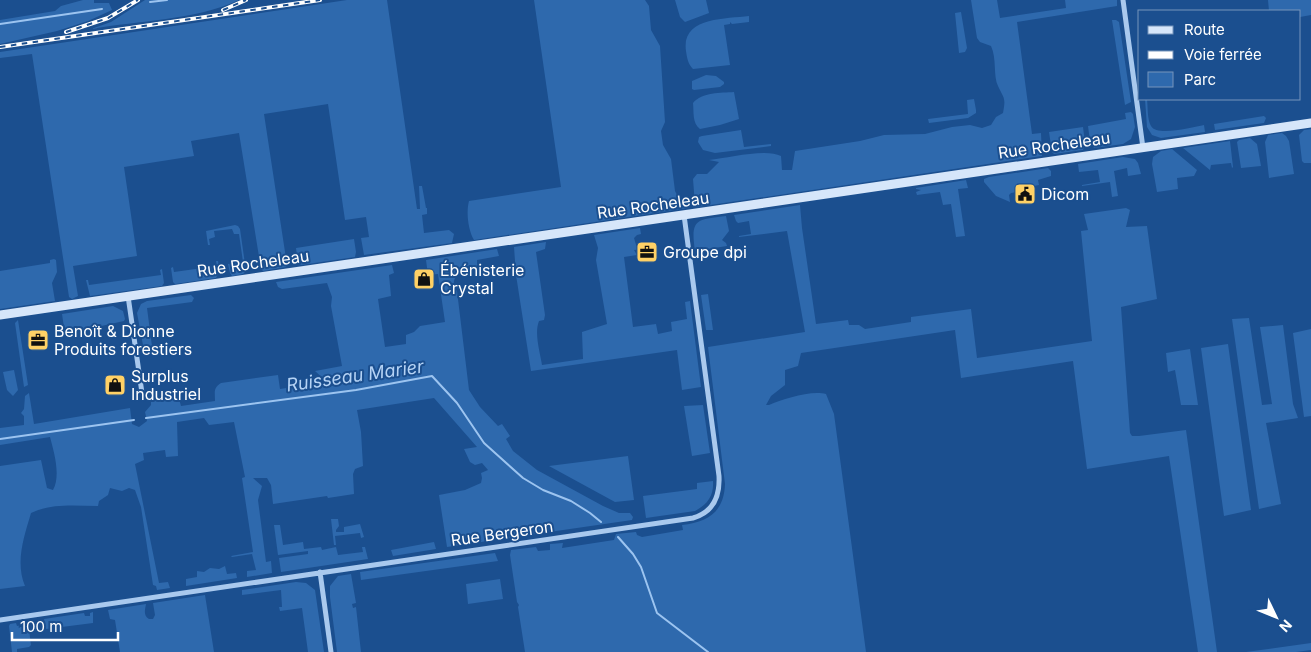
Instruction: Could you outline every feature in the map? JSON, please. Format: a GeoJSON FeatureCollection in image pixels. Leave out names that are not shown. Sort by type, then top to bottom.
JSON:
{"type":"FeatureCollection","features":[{"type":"Feature","properties":{"kind":"street"},"geometry":{"type":"LineString","coordinates":[[1123,0],[1143,148]]}},
{"type":"Feature","properties":{"kind":"street","name":"Rue Rocheleau"},"geometry":{"type":"LineString","coordinates":[[0,315],[1311,123]]}},
{"type":"Feature","properties":{"kind":"street","name":"Rue Bergeron"},"geometry":{"type":"LineString","coordinates":[[0,620],[693,518],[708,511],[717,497],[719,476],[684,215]]}},
{"type":"Feature","properties":{"kind":"street"},"geometry":{"type":"LineString","coordinates":[[128,296],[142,393]]}},
{"type":"Feature","properties":{"kind":"street"},"geometry":{"type":"LineString","coordinates":[[320,572],[331,652]]}},
{"type":"Feature","properties":{"kind":"green space"},"geometry":{"type":"Polygon","coordinates":[[[83,0],[94,0],[94,3],[109,3],[112,10],[88,21],[57,31],[0,44],[0,20],[55,11],[61,6],[83,0]]]}},
{"type":"Feature","properties":{"kind":"green space"},"geometry":{"type":"Polygon","coordinates":[[[145,0],[239,0],[221,7],[185,16],[91,29],[111,22],[145,0]]]}},
{"type":"Feature","properties":{"kind":"green space"},"geometry":{"type":"Polygon","coordinates":[[[347,0],[387,0],[417,209],[420,209],[419,186],[422,186],[427,208],[427,214],[422,215],[424,233],[449,230],[454,234],[452,243],[364,255],[361,238],[369,237],[366,217],[345,220],[328,104],[264,114],[286,267],[263,271],[261,269],[239,133],[191,141],[194,156],[124,167],[137,256],[73,266],[78,296],[72,299],[69,297],[32,54],[0,58],[0,52],[347,0]]]}},
{"type":"Feature","properties":{"kind":"green space"},"geometry":{"type":"Polygon","coordinates":[[[534,0],[645,0],[649,6],[651,30],[660,46],[665,122],[661,131],[663,145],[671,159],[675,191],[680,201],[687,200],[688,208],[474,240],[468,221],[469,201],[561,187],[534,0]]]}},
{"type":"Feature","properties":{"kind":"green space"},"geometry":{"type":"Polygon","coordinates":[[[675,0],[706,0],[709,13],[685,22],[680,17],[675,0]]]}},
{"type":"Feature","properties":{"kind":"green space"},"geometry":{"type":"Polygon","coordinates":[[[971,0],[997,0],[1000,18],[1066,8],[1065,0],[1117,0],[1117,6],[1017,22],[1032,134],[1041,133],[1042,156],[697,207],[695,205],[693,179],[697,174],[707,174],[719,162],[709,160],[766,153],[781,156],[782,170],[792,170],[795,151],[860,141],[884,135],[925,134],[952,127],[970,125],[982,128],[991,125],[996,117],[1003,113],[1004,101],[997,82],[991,46],[980,42],[977,38],[971,0]]]}},
{"type":"Feature","properties":{"kind":"green space"},"geometry":{"type":"Polygon","coordinates":[[[1268,0],[1311,0],[1311,15],[1301,17],[1301,10],[1269,10],[1268,0]]]}},
{"type":"Feature","properties":{"kind":"green space"},"geometry":{"type":"Polygon","coordinates":[[[961,12],[967,48],[965,52],[959,53],[955,13],[961,12]]]}},
{"type":"Feature","properties":{"kind":"green space"},"geometry":{"type":"Polygon","coordinates":[[[749,16],[749,22],[732,24],[730,22],[730,24],[724,25],[730,65],[693,69],[687,58],[686,51],[686,40],[690,32],[697,26],[717,19],[749,16]]]}},
{"type":"Feature","properties":{"kind":"green space"},"geometry":{"type":"Polygon","coordinates":[[[1112,20],[1119,22],[1131,102],[1125,105],[1112,20]]]}},
{"type":"Feature","properties":{"kind":"green space"},"geometry":{"type":"Polygon","coordinates":[[[706,75],[716,76],[724,84],[720,87],[692,89],[692,81],[706,75]]]}},
{"type":"Feature","properties":{"kind":"green space"},"geometry":{"type":"Polygon","coordinates":[[[734,92],[739,119],[700,129],[697,127],[693,103],[697,99],[706,95],[734,92]]]}},
{"type":"Feature","properties":{"kind":"green space"},"geometry":{"type":"Polygon","coordinates":[[[974,99],[976,113],[968,118],[929,123],[928,119],[968,114],[967,100],[974,99]]]}},
{"type":"Feature","properties":{"kind":"green space"},"geometry":{"type":"Polygon","coordinates":[[[1145,100],[1147,100],[1151,126],[1155,129],[1168,131],[1204,125],[1205,132],[1161,138],[1152,135],[1147,127],[1145,100]]]}},
{"type":"Feature","properties":{"kind":"green space"},"geometry":{"type":"Polygon","coordinates":[[[1131,112],[1135,127],[1131,139],[1123,144],[1094,148],[1090,141],[1088,126],[1126,119],[1125,113],[1131,112]]]}},
{"type":"Feature","properties":{"kind":"green space"},"geometry":{"type":"Polygon","coordinates":[[[1264,116],[1266,118],[1264,123],[1215,130],[1214,124],[1264,116]]]}},
{"type":"Feature","properties":{"kind":"green space"},"geometry":{"type":"Polygon","coordinates":[[[1083,127],[1085,143],[1083,150],[1054,154],[1052,152],[1049,132],[1083,127]]]}},
{"type":"Feature","properties":{"kind":"green space"},"geometry":{"type":"Polygon","coordinates":[[[1311,129],[1311,163],[1304,163],[1302,161],[1299,135],[1304,130],[1311,129]]]}},
{"type":"Feature","properties":{"kind":"green space"},"geometry":{"type":"Polygon","coordinates":[[[741,130],[744,147],[771,144],[771,146],[715,153],[703,150],[698,142],[699,137],[702,136],[741,130]]]}},
{"type":"Feature","properties":{"kind":"green space"},"geometry":{"type":"Polygon","coordinates":[[[1282,133],[1289,141],[1294,174],[1269,178],[1265,142],[1268,135],[1282,133]]]}},
{"type":"Feature","properties":{"kind":"green space"},"geometry":{"type":"Polygon","coordinates":[[[1250,138],[1257,144],[1261,166],[1241,168],[1237,142],[1250,138]]]}},
{"type":"Feature","properties":{"kind":"green space"},"geometry":{"type":"Polygon","coordinates":[[[1230,141],[1232,168],[1231,163],[1211,165],[1210,170],[1183,148],[1230,141]]]}},
{"type":"Feature","properties":{"kind":"green space"},"geometry":{"type":"Polygon","coordinates":[[[1172,149],[1197,170],[1194,176],[1177,178],[1178,189],[1157,192],[1152,164],[1153,157],[1161,151],[1172,149]]]}},
{"type":"Feature","properties":{"kind":"green space"},"geometry":{"type":"Polygon","coordinates":[[[1123,157],[1135,159],[1141,174],[1128,176],[1127,168],[1114,171],[1118,196],[1112,197],[1110,182],[1082,186],[1100,182],[1098,170],[1079,172],[1078,164],[1123,157]]]}},
{"type":"Feature","properties":{"kind":"green space"},"geometry":{"type":"Polygon","coordinates":[[[1048,168],[1051,171],[1051,176],[1038,180],[1039,185],[1023,188],[1023,191],[1011,193],[1009,195],[1010,202],[996,196],[984,182],[984,179],[989,177],[1048,168]]]}},
{"type":"Feature","properties":{"kind":"green space"},"geometry":{"type":"Polygon","coordinates":[[[966,180],[968,188],[958,189],[965,236],[956,237],[951,204],[943,205],[940,192],[917,195],[916,192],[921,190],[916,188],[966,180]]]}},
{"type":"Feature","properties":{"kind":"green space"},"geometry":{"type":"Polygon","coordinates":[[[800,205],[816,324],[848,320],[849,325],[859,325],[865,329],[911,322],[911,317],[971,309],[977,358],[1092,341],[1081,231],[1088,230],[1084,214],[1126,208],[1130,210],[1126,227],[1147,226],[1157,299],[1121,307],[1130,433],[1132,436],[1139,436],[1186,430],[1217,652],[1198,652],[1169,456],[1087,469],[1073,361],[961,378],[955,330],[801,353],[798,366],[785,370],[785,385],[771,396],[766,405],[805,394],[826,394],[834,414],[866,652],[525,652],[510,555],[511,550],[536,547],[538,551],[550,550],[550,544],[563,543],[562,548],[614,540],[616,534],[636,532],[637,535],[642,537],[683,530],[682,525],[707,518],[713,514],[722,502],[725,484],[708,347],[805,332],[787,231],[739,237],[751,234],[749,221],[738,223],[734,215],[800,205]]]}},
{"type":"Feature","properties":{"kind":"green space"},"geometry":{"type":"Polygon","coordinates":[[[726,216],[729,231],[722,240],[727,246],[695,251],[695,226],[702,220],[726,216]]]}},
{"type":"Feature","properties":{"kind":"green space"},"geometry":{"type":"Polygon","coordinates":[[[235,225],[240,229],[246,271],[243,274],[232,276],[228,264],[243,262],[239,234],[234,234],[232,229],[214,231],[215,237],[209,239],[210,245],[208,245],[206,231],[235,225]]]}},
{"type":"Feature","properties":{"kind":"green space"},"geometry":{"type":"Polygon","coordinates":[[[640,228],[641,234],[634,238],[637,248],[645,247],[646,249],[634,250],[637,255],[624,257],[633,327],[656,324],[658,334],[672,331],[671,322],[687,319],[685,302],[690,301],[701,387],[682,390],[677,350],[531,371],[516,275],[514,247],[546,242],[545,249],[536,252],[545,315],[544,320],[539,321],[537,331],[542,365],[583,359],[582,332],[607,324],[596,260],[598,248],[594,235],[640,228]]]}},
{"type":"Feature","properties":{"kind":"green space"},"geometry":{"type":"Polygon","coordinates":[[[354,239],[355,257],[301,265],[298,263],[296,248],[354,239]]]}},
{"type":"Feature","properties":{"kind":"green space"},"geometry":{"type":"Polygon","coordinates":[[[497,249],[499,256],[477,260],[477,267],[468,267],[468,269],[455,277],[454,281],[457,291],[469,390],[480,407],[498,426],[502,424],[510,436],[506,439],[513,451],[537,470],[603,506],[619,513],[630,513],[633,517],[632,520],[447,547],[439,495],[465,490],[481,483],[481,473],[488,470],[482,463],[475,465],[470,462],[464,449],[477,447],[434,398],[357,410],[361,432],[363,466],[355,469],[353,474],[354,494],[273,504],[271,485],[267,478],[253,478],[262,486],[258,500],[266,562],[271,561],[272,573],[247,577],[247,571],[256,570],[252,554],[231,556],[253,552],[242,478],[245,477],[234,422],[209,425],[204,418],[177,422],[178,456],[166,457],[165,450],[143,453],[144,460],[135,464],[159,583],[168,582],[170,588],[157,590],[156,586],[153,585],[141,507],[135,490],[129,488],[122,491],[110,488],[108,495],[99,501],[98,506],[55,506],[31,513],[23,540],[21,559],[22,577],[25,586],[0,589],[0,466],[41,460],[47,488],[53,490],[56,478],[56,464],[50,437],[0,445],[0,428],[24,425],[24,416],[21,413],[24,409],[25,396],[29,393],[34,424],[130,408],[132,424],[139,427],[147,421],[145,412],[151,405],[151,399],[165,399],[178,395],[181,406],[215,401],[216,389],[221,383],[278,375],[280,389],[321,387],[326,381],[315,371],[342,366],[331,306],[332,297],[327,283],[282,289],[278,287],[276,282],[392,265],[394,273],[389,275],[391,296],[378,299],[385,347],[406,344],[406,335],[414,332],[420,326],[445,322],[438,274],[428,275],[426,260],[497,249]]]}},
{"type":"Feature","properties":{"kind":"green space"},"geometry":{"type":"Polygon","coordinates":[[[50,260],[56,260],[57,272],[52,283],[55,301],[0,309],[0,271],[50,263],[50,260]]]}},
{"type":"Feature","properties":{"kind":"green space"},"geometry":{"type":"Polygon","coordinates":[[[216,261],[218,261],[220,273],[216,278],[175,284],[173,282],[171,268],[173,267],[174,272],[217,266],[216,261]]]}},
{"type":"Feature","properties":{"kind":"green space"},"geometry":{"type":"Polygon","coordinates":[[[162,269],[164,283],[162,286],[90,296],[86,280],[88,280],[89,285],[161,275],[160,270],[162,269]]]}},
{"type":"Feature","properties":{"kind":"green space"},"geometry":{"type":"Polygon","coordinates":[[[708,294],[713,330],[706,330],[701,295],[708,294]]]}},
{"type":"Feature","properties":{"kind":"green space"},"geometry":{"type":"Polygon","coordinates":[[[191,295],[194,298],[192,302],[147,308],[153,354],[145,356],[137,313],[141,304],[147,301],[191,295]]]}},
{"type":"Feature","properties":{"kind":"green space"},"geometry":{"type":"Polygon","coordinates":[[[113,306],[123,311],[124,321],[65,334],[62,314],[113,306]]]}},
{"type":"Feature","properties":{"kind":"green space"},"geometry":{"type":"Polygon","coordinates":[[[1249,318],[1262,405],[1272,404],[1260,327],[1283,325],[1293,404],[1298,418],[1266,423],[1281,504],[1259,509],[1232,319],[1249,318]]]}},
{"type":"Feature","properties":{"kind":"green space"},"geometry":{"type":"Polygon","coordinates":[[[18,320],[28,385],[24,387],[15,323],[18,320]]]}},
{"type":"Feature","properties":{"kind":"green space"},"geometry":{"type":"Polygon","coordinates":[[[1311,329],[1311,416],[1304,417],[1293,333],[1311,329]]]}},
{"type":"Feature","properties":{"kind":"green space"},"geometry":{"type":"Polygon","coordinates":[[[1228,344],[1251,510],[1224,516],[1201,348],[1228,344]]]}},
{"type":"Feature","properties":{"kind":"green space"},"geometry":{"type":"Polygon","coordinates":[[[1190,349],[1198,405],[1181,405],[1175,370],[1168,372],[1166,353],[1190,349]]]}},
{"type":"Feature","properties":{"kind":"green space"},"geometry":{"type":"Polygon","coordinates":[[[14,370],[18,390],[13,396],[7,390],[3,372],[14,370]]]}},
{"type":"Feature","properties":{"kind":"green space"},"geometry":{"type":"Polygon","coordinates":[[[703,405],[710,453],[692,456],[684,406],[703,405]]]}},
{"type":"Feature","properties":{"kind":"green space"},"geometry":{"type":"Polygon","coordinates":[[[628,456],[634,500],[615,502],[549,466],[628,456]]]}},
{"type":"Feature","properties":{"kind":"green space"},"geometry":{"type":"Polygon","coordinates":[[[713,481],[709,499],[695,511],[646,518],[643,496],[697,489],[697,483],[713,481]]]}},
{"type":"Feature","properties":{"kind":"green space"},"geometry":{"type":"Polygon","coordinates":[[[331,519],[338,519],[339,526],[336,532],[344,532],[344,527],[360,524],[364,537],[361,538],[360,533],[335,536],[336,545],[334,545],[331,519]]]}},
{"type":"Feature","properties":{"kind":"green space"},"geometry":{"type":"Polygon","coordinates":[[[274,525],[280,525],[283,545],[303,542],[304,549],[321,547],[322,550],[336,547],[338,555],[363,552],[362,547],[365,547],[368,559],[281,572],[279,558],[308,554],[308,551],[278,555],[274,525]]]}},
{"type":"Feature","properties":{"kind":"green space"},"geometry":{"type":"Polygon","coordinates":[[[434,542],[436,549],[393,556],[391,550],[434,542]]]}},
{"type":"Feature","properties":{"kind":"green space"},"geometry":{"type":"Polygon","coordinates":[[[495,553],[498,561],[361,580],[360,572],[495,553]]]}},
{"type":"Feature","properties":{"kind":"green space"},"geometry":{"type":"Polygon","coordinates":[[[225,566],[227,574],[236,573],[237,578],[186,586],[186,579],[197,577],[197,571],[204,572],[210,568],[219,569],[225,566]]]}},
{"type":"Feature","properties":{"kind":"green space"},"geometry":{"type":"Polygon","coordinates":[[[351,574],[356,603],[352,604],[353,608],[356,607],[361,652],[337,652],[330,586],[338,576],[351,574]]]}},
{"type":"Feature","properties":{"kind":"green space"},"geometry":{"type":"Polygon","coordinates":[[[500,579],[503,599],[468,604],[466,584],[500,579]]]}},
{"type":"Feature","properties":{"kind":"green space"},"geometry":{"type":"Polygon","coordinates":[[[296,582],[306,583],[315,590],[324,652],[308,652],[302,608],[280,611],[279,607],[282,607],[281,590],[242,595],[242,590],[296,582]]]}},
{"type":"Feature","properties":{"kind":"green space"},"geometry":{"type":"Polygon","coordinates":[[[205,595],[214,652],[120,652],[115,620],[110,619],[108,610],[146,604],[146,616],[149,619],[153,619],[155,615],[153,603],[205,595]]]}},
{"type":"Feature","properties":{"kind":"green space"},"geometry":{"type":"Polygon","coordinates":[[[93,612],[93,623],[46,629],[44,619],[84,613],[85,616],[90,616],[90,613],[93,612]]]}},
{"type":"Feature","properties":{"kind":"green space"},"geometry":{"type":"Polygon","coordinates":[[[28,622],[31,645],[17,649],[17,652],[12,652],[9,626],[16,623],[17,626],[28,622]]]}},
{"type":"Feature","properties":{"kind":"green space"},"geometry":{"type":"Polygon","coordinates":[[[1311,643],[1311,650],[1296,652],[1246,652],[1311,643]]]}},
{"type":"Feature","properties":{"kind":"waterway"},"geometry":{"type":"LineString","coordinates":[[150,2],[167,0]]}},
{"type":"Feature","properties":{"kind":"waterway"},"geometry":{"type":"LineString","coordinates":[[0,24],[102,9]]}},
{"type":"Feature","properties":{"kind":"waterway","name":"Ruisseau Marier"},"geometry":{"type":"LineString","coordinates":[[146,418],[356,390],[432,376],[457,403],[484,443],[523,478],[543,490],[571,501],[601,522]]}},
{"type":"Feature","properties":{"kind":"waterway","name":"Ruisseau Marier"},"geometry":{"type":"LineString","coordinates":[[0,439],[134,420]]}},
{"type":"Feature","properties":{"kind":"waterway","name":"Ruisseau Marier"},"geometry":{"type":"LineString","coordinates":[[618,537],[633,554],[641,567],[657,613],[708,652]]}},
{"type":"Feature","properties":{"kind":"railway"},"geometry":{"type":"LineString","coordinates":[[66,32],[108,18],[138,0]]}},
{"type":"Feature","properties":{"kind":"railway"},"geometry":{"type":"LineString","coordinates":[[223,10],[246,0]]}},
{"type":"Feature","properties":{"kind":"railway"},"geometry":{"type":"LineString","coordinates":[[0,47],[320,0]]}},
{"type":"Feature","properties":{"kind":"place","name":"Dicom"},"geometry":{"type":"Point","coordinates":[1025,194]}},
{"type":"Feature","properties":{"kind":"place","name":"Groupe dpi"},"geometry":{"type":"Point","coordinates":[647,252]}},
{"type":"Feature","properties":{"kind":"place","name":"Ébénisterie Crystal"},"geometry":{"type":"Point","coordinates":[424,279]}},
{"type":"Feature","properties":{"kind":"place","name":"Benoît & Dionne Produits forestiers"},"geometry":{"type":"Point","coordinates":[38,340]}},
{"type":"Feature","properties":{"kind":"place","name":"Surplus Industriel"},"geometry":{"type":"Point","coordinates":[115,385]}}]}
